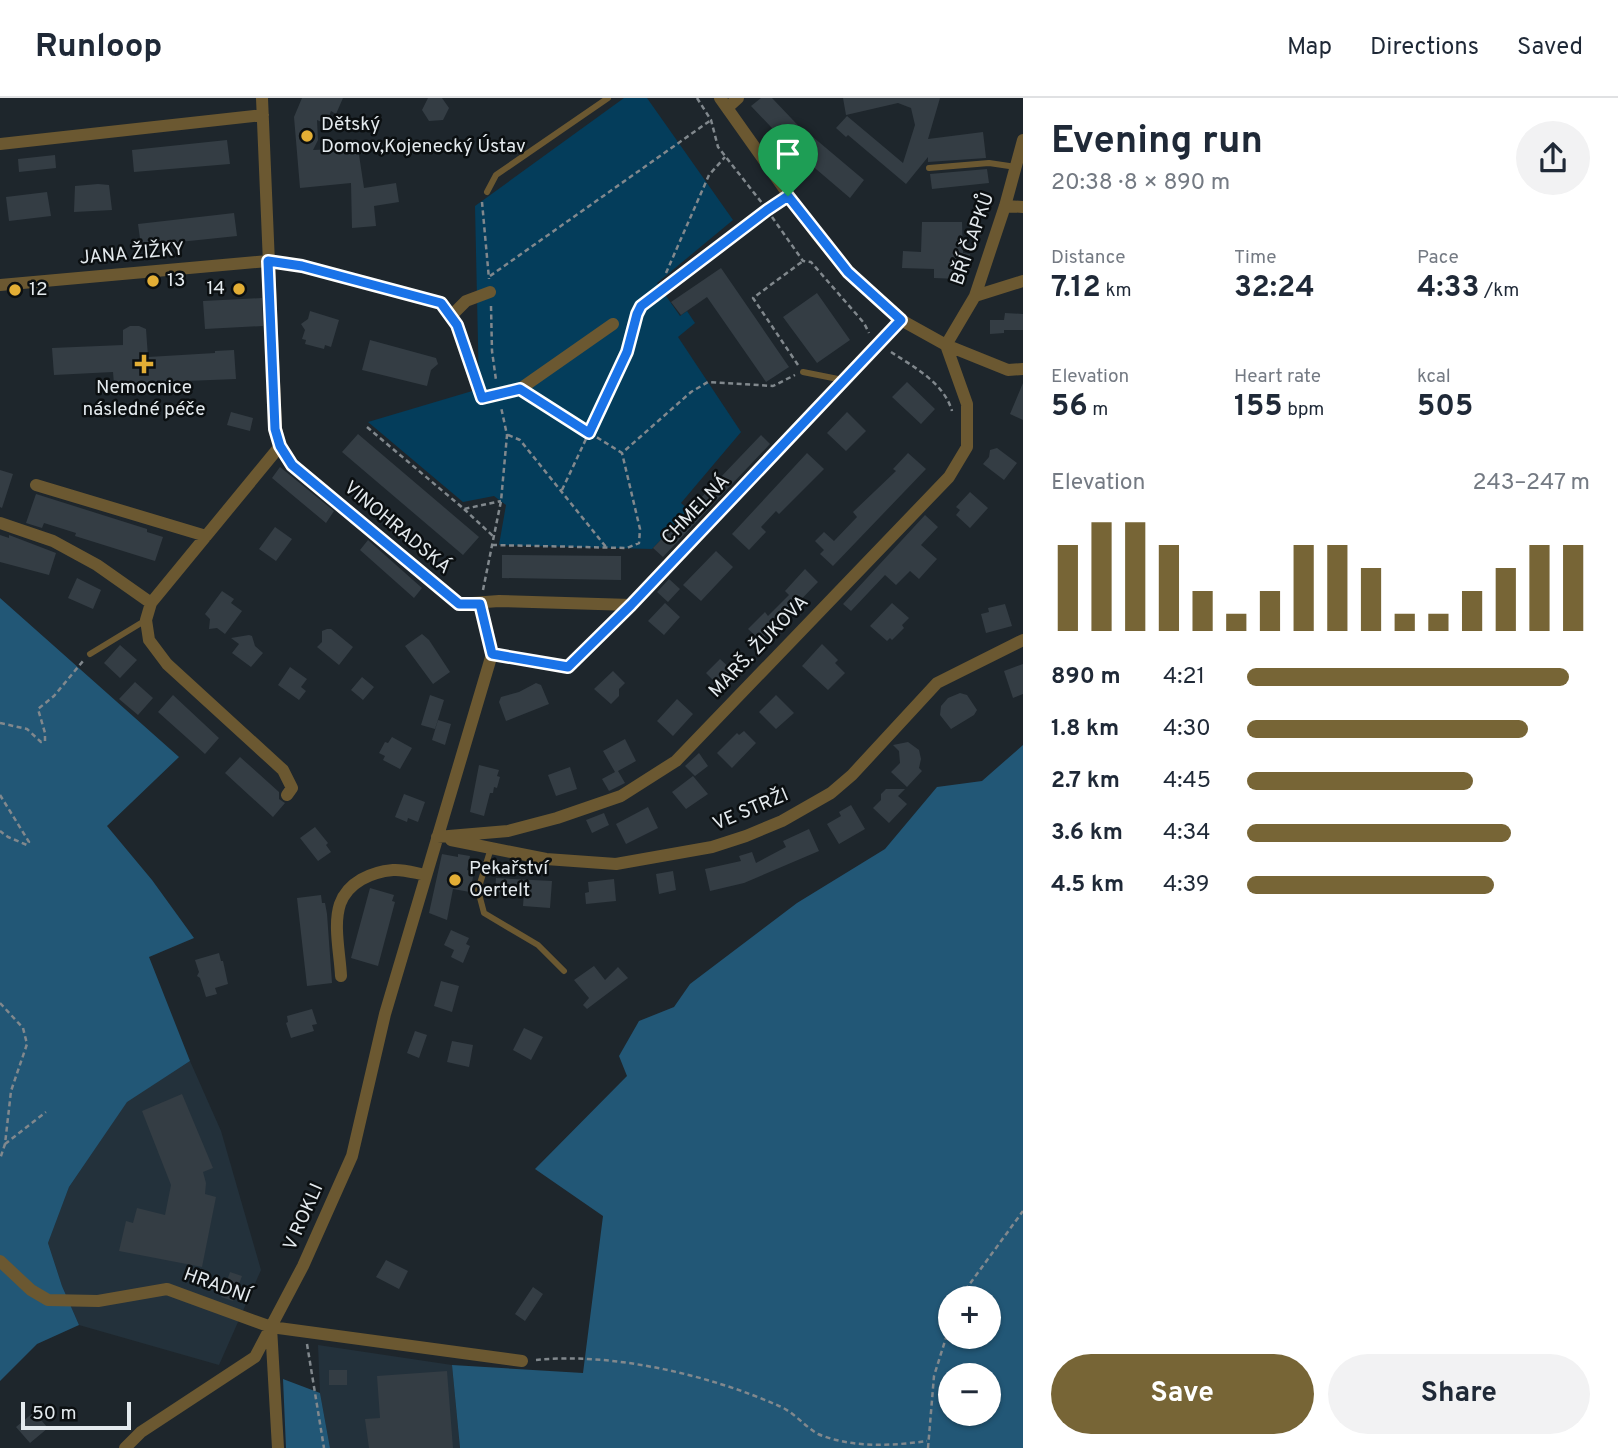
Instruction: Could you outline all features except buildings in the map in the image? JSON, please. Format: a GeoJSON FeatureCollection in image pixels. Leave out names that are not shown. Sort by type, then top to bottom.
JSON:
{"type":"FeatureCollection","features":[{"type":"Feature","properties":{"kind":"street","name":"VINOHRADSKÁ"},"geometry":{"type":"LineString","coordinates":[[262,98],[275,429],[280,446],[292,465],[459,604],[499,601],[631,605]]}},
{"type":"Feature","properties":{"kind":"street"},"geometry":{"type":"LineString","coordinates":[[738,98],[723,103],[788,196],[848,272],[901,320],[946,345],[1008,370],[1023,369]]}},
{"type":"Feature","properties":{"kind":"street"},"geometry":{"type":"LineString","coordinates":[[0,144],[263,115]]}},
{"type":"Feature","properties":{"kind":"street","name":"BŘÍ ČAPKŮ"},"geometry":{"type":"LineString","coordinates":[[946,345],[975,296],[1023,141]]}},
{"type":"Feature","properties":{"kind":"street"},"geometry":{"type":"LineString","coordinates":[[1005,206],[1023,207]]}},
{"type":"Feature","properties":{"kind":"street","name":"JANA ŽIŽKY"},"geometry":{"type":"LineString","coordinates":[[0,285],[268,261],[302,266],[441,303],[452,315]]}},
{"type":"Feature","properties":{"kind":"street"},"geometry":{"type":"LineString","coordinates":[[975,296],[1023,281]]}},
{"type":"Feature","properties":{"kind":"street"},"geometry":{"type":"LineString","coordinates":[[490,292],[466,301],[452,315],[482,398],[520,389],[612,324]]}},
{"type":"Feature","properties":{"kind":"street","name":"CHMELNÁ"},"geometry":{"type":"LineString","coordinates":[[492,654],[568,667],[631,605],[901,320]]}},
{"type":"Feature","properties":{"kind":"street","name":"MARŠ. ŽUKOVA"},"geometry":{"type":"LineString","coordinates":[[437,837],[508,831],[557,818],[621,796],[676,761],[949,477],[967,447],[967,404],[946,345]]}},
{"type":"Feature","properties":{"kind":"street"},"geometry":{"type":"LineString","coordinates":[[280,446],[151,603],[146,620],[149,640],[167,664],[283,770],[292,788],[287,795]]}},
{"type":"Feature","properties":{"kind":"street"},"geometry":{"type":"LineString","coordinates":[[36,485],[206,536]]}},
{"type":"Feature","properties":{"kind":"street"},"geometry":{"type":"LineString","coordinates":[[0,523],[53,541],[97,565],[151,603]]}},
{"type":"Feature","properties":{"kind":"street"},"geometry":{"type":"LineString","coordinates":[[480,604],[492,654]]}},
{"type":"Feature","properties":{"kind":"street","name":"VE STRŽI"},"geometry":{"type":"LineString","coordinates":[[437,837],[546,859],[616,864],[712,847],[746,836],[782,821],[831,793],[852,775],[937,683],[1023,640]]}},
{"type":"Feature","properties":{"kind":"street","name":"V ROKLI"},"geometry":{"type":"LineString","coordinates":[[125,1448],[141,1432],[256,1356],[303,1266],[352,1156],[385,1014],[492,654]]}},
{"type":"Feature","properties":{"kind":"street"},"geometry":{"type":"LineString","coordinates":[[341,976],[338,924],[340,905],[349,887],[368,875],[395,869],[426,875]]}},
{"type":"Feature","properties":{"kind":"street","name":"HRADNÍ"},"geometry":{"type":"LineString","coordinates":[[0,1261],[31,1290],[48,1300],[97,1301],[167,1289],[271,1326]]}},
{"type":"Feature","properties":{"kind":"street"},"geometry":{"type":"LineString","coordinates":[[278,1448],[271,1326],[522,1361]]}},
{"type":"Feature","properties":{"kind":"lane"},"geometry":{"type":"LineString","coordinates":[[487,192],[496,175],[608,98]]}},
{"type":"Feature","properties":{"kind":"lane"},"geometry":{"type":"LineString","coordinates":[[929,168],[989,163],[1016,167]]}},
{"type":"Feature","properties":{"kind":"lane"},"geometry":{"type":"LineString","coordinates":[[662,290],[788,196]]}},
{"type":"Feature","properties":{"kind":"lane"},"geometry":{"type":"LineString","coordinates":[[803,372],[845,380]]}},
{"type":"Feature","properties":{"kind":"lane"},"geometry":{"type":"LineString","coordinates":[[90,654],[146,620]]}},
{"type":"Feature","properties":{"kind":"lane"},"geometry":{"type":"LineString","coordinates":[[491,848],[478,890],[484,913],[538,945],[564,971]]}},
{"type":"Feature","properties":{"kind":"path"},"geometry":{"type":"LineString","coordinates":[[697,98],[710,120],[718,147],[725,158],[803,261]]}},
{"type":"Feature","properties":{"kind":"path"},"geometry":{"type":"LineString","coordinates":[[489,277],[710,120]]}},
{"type":"Feature","properties":{"kind":"path"},"geometry":{"type":"LineString","coordinates":[[665,276],[709,175],[725,158]]}},
{"type":"Feature","properties":{"kind":"path"},"geometry":{"type":"LineString","coordinates":[[622,453],[691,392],[708,382],[773,386],[803,372],[753,298],[803,261],[811,262],[864,323],[872,339]]}},
{"type":"Feature","properties":{"kind":"path"},"geometry":{"type":"LineString","coordinates":[[562,490],[627,352],[637,314],[647,300],[662,290]]}},
{"type":"Feature","properties":{"kind":"path"},"geometry":{"type":"LineString","coordinates":[[883,346],[923,373],[948,399],[954,416]]}},
{"type":"Feature","properties":{"kind":"path"},"geometry":{"type":"LineString","coordinates":[[492,545],[627,548],[639,544],[640,529],[622,453],[520,389]]}},
{"type":"Feature","properties":{"kind":"path"},"geometry":{"type":"LineString","coordinates":[[480,604],[501,501],[507,435],[499,396]]}},
{"type":"Feature","properties":{"kind":"path"},"geometry":{"type":"LineString","coordinates":[[368,427],[494,537]]}},
{"type":"Feature","properties":{"kind":"path"},"geometry":{"type":"LineString","coordinates":[[507,435],[520,440],[606,547]]}},
{"type":"Feature","properties":{"kind":"path"},"geometry":{"type":"LineString","coordinates":[[464,509],[501,501]]}},
{"type":"Feature","properties":{"kind":"path"},"geometry":{"type":"LineString","coordinates":[[0,723],[27,729],[41,742],[44,741],[45,733],[38,709],[54,696],[90,654]]}},
{"type":"Feature","properties":{"kind":"path"},"geometry":{"type":"LineString","coordinates":[[0,795],[29,842],[27,845],[21,844],[0,831]]}},
{"type":"Feature","properties":{"kind":"path"},"geometry":{"type":"LineString","coordinates":[[0,1003],[23,1028],[27,1044],[11,1091],[5,1144],[0,1159]]}},
{"type":"Feature","properties":{"kind":"path"},"geometry":{"type":"LineString","coordinates":[[5,1144],[46,1112]]}},
{"type":"Feature","properties":{"kind":"path"},"geometry":{"type":"LineString","coordinates":[[968,1286],[1023,1212]]}},
{"type":"Feature","properties":{"kind":"path"},"geometry":{"type":"LineString","coordinates":[[305,1331],[324,1448]]}},
{"type":"Feature","properties":{"kind":"path"},"geometry":{"type":"LineString","coordinates":[[928,1448],[934,1376],[942,1349]]}},
{"type":"Feature","properties":{"kind":"path"},"geometry":{"type":"LineString","coordinates":[[522,1361],[544,1359],[649,1365],[709,1381],[782,1407],[818,1434],[846,1442],[878,1448],[927,1441]]}},
{"type":"Feature","properties":{"kind":"shaded area"},"geometry":{"type":"Polygon","coordinates":[[[624,98],[647,98],[733,220],[657,283],[680,316],[687,311],[695,323],[678,337],[741,432],[681,503],[689,510],[652,549],[499,545],[506,505],[494,496],[463,502],[368,422],[479,389],[475,206],[624,98]]]}},
{"type":"Feature","properties":{"kind":"shaded area"},"geometry":{"type":"Polygon","coordinates":[[[0,598],[179,757],[107,826],[152,880],[194,938],[149,957],[190,1061],[127,1102],[69,1187],[48,1243],[62,1286],[79,1325],[37,1344],[0,1381],[0,598]]]}},
{"type":"Feature","properties":{"kind":"shaded area"},"geometry":{"type":"Polygon","coordinates":[[[1023,745],[1023,1448],[460,1448],[452,1365],[583,1373],[603,1216],[535,1169],[627,1076],[619,1056],[639,1021],[674,1007],[690,984],[797,903],[885,849],[937,787],[982,781],[1023,745]]]}},
{"type":"Feature","properties":{"kind":"shaded area"},"geometry":{"type":"Polygon","coordinates":[[[190,1061],[221,1131],[261,1270],[219,1365],[79,1325],[62,1286],[48,1243],[69,1187],[127,1101],[190,1061]]]}},
{"type":"Feature","properties":{"kind":"shaded area"},"geometry":{"type":"Polygon","coordinates":[[[318,1345],[452,1365],[460,1448],[330,1448],[320,1393],[318,1345]]]}},
{"type":"Feature","properties":{"kind":"shaded area"},"geometry":{"type":"Polygon","coordinates":[[[283,1379],[320,1393],[330,1448],[286,1448],[283,1379]]]}},
{"type":"Feature","properties":{"kind":"place","name":"Dětský Domov,Kojenecký Ústav"},"geometry":{"type":"Point","coordinates":[307,136]}},
{"type":"Feature","properties":{"kind":"place","name":"13"},"geometry":{"type":"Point","coordinates":[153,281]}},
{"type":"Feature","properties":{"kind":"place","name":"14"},"geometry":{"type":"Point","coordinates":[239,289]}},
{"type":"Feature","properties":{"kind":"place","name":"12"},"geometry":{"type":"Point","coordinates":[15,290]}},
{"type":"Feature","properties":{"kind":"place","name":"Nemocnice následné péče"},"geometry":{"type":"Point","coordinates":[144,364]}},
{"type":"Feature","properties":{"kind":"place","name":"Pekařství Oertelt"},"geometry":{"type":"Point","coordinates":[455,880]}},
{"type":"Feature","properties":{"kind":"route"},"geometry":{"type":"LineString","coordinates":[[788,196],[848,272],[901,320],[631,605],[568,667],[492,654],[480,604],[459,604],[292,465],[280,446],[275,429],[268,261],[302,266],[441,303],[457,325],[482,398],[520,389],[589,433],[627,352],[641,306],[788,196]]}}]}
